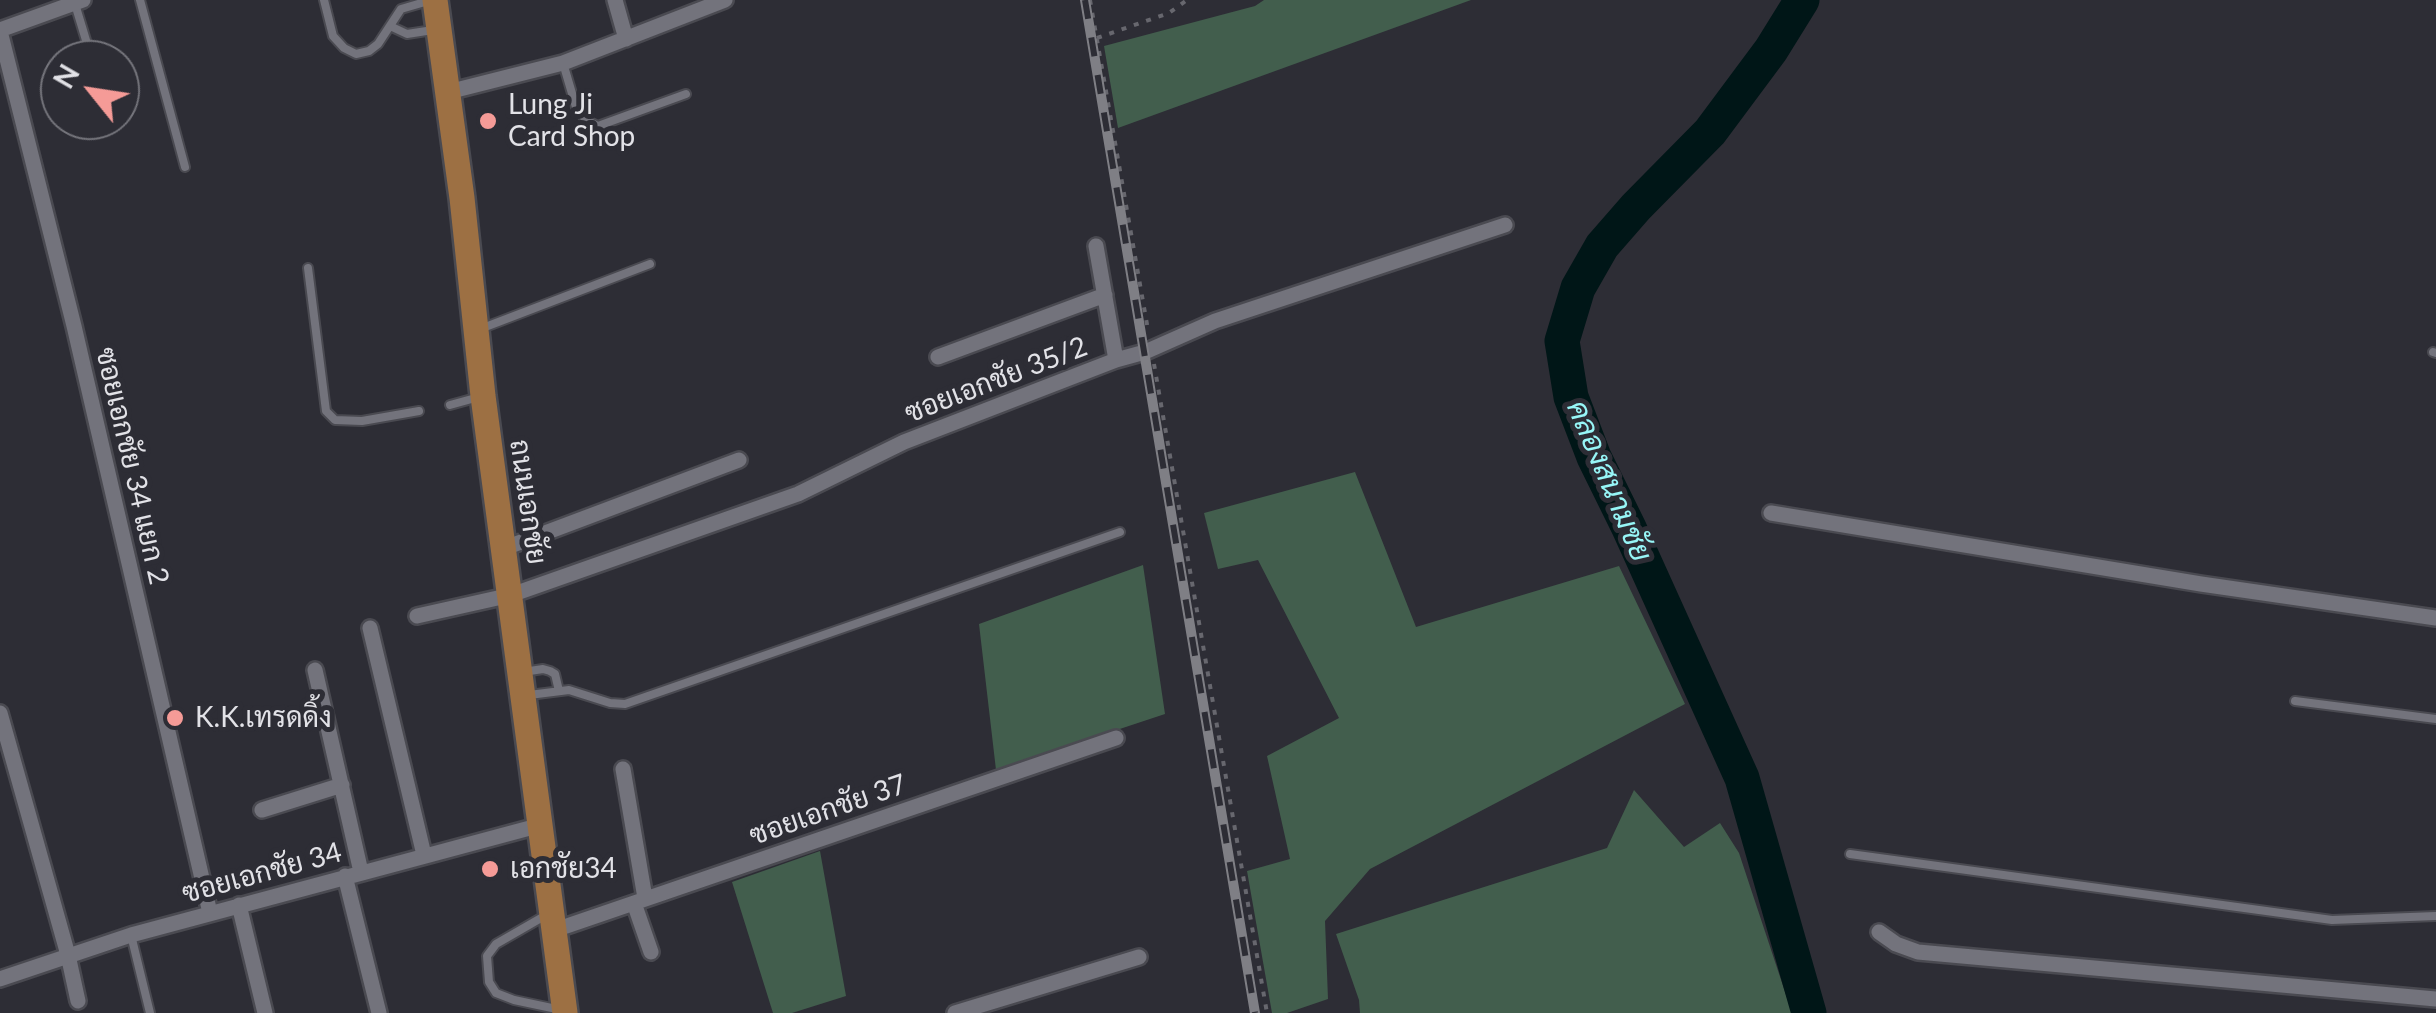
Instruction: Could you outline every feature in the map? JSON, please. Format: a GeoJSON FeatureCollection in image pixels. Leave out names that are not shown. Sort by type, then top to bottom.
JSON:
{"type":"FeatureCollection","features":[{"type":"Feature","properties":{"kind":"main road","name":"ถนนเอกชัย"},"geometry":{"type":"LineString","coordinates":[[434,0],[565,1012]]}},
{"type":"Feature","properties":{"kind":"street"},"geometry":{"type":"LineString","coordinates":[[614,0],[626,39]]}},
{"type":"Feature","properties":{"kind":"street"},"geometry":{"type":"LineString","coordinates":[[448,92],[563,63],[725,0]]}},
{"type":"Feature","properties":{"kind":"street"},"geometry":{"type":"LineString","coordinates":[[0,30],[77,1]]}},
{"type":"Feature","properties":{"kind":"street","name":"ซอยเอกชัย 34 แยก 2"},"geometry":{"type":"LineString","coordinates":[[0,30],[74,326],[210,912]]}},
{"type":"Feature","properties":{"kind":"street","name":"ซอยเอกชัย 35/2"},"geometry":{"type":"LineString","coordinates":[[417,616],[511,595],[798,494],[904,442],[1152,349],[1215,321],[1506,225]]}},
{"type":"Feature","properties":{"kind":"street"},"geometry":{"type":"LineString","coordinates":[[1096,246],[1116,360]]}},
{"type":"Feature","properties":{"kind":"street"},"geometry":{"type":"LineString","coordinates":[[938,356],[1105,295]]}},
{"type":"Feature","properties":{"kind":"street"},"geometry":{"type":"LineString","coordinates":[[505,548],[739,460]]}},
{"type":"Feature","properties":{"kind":"street"},"geometry":{"type":"LineString","coordinates":[[1772,512],[2185,582],[2436,618]]}},
{"type":"Feature","properties":{"kind":"street"},"geometry":{"type":"LineString","coordinates":[[370,628],[424,855]]}},
{"type":"Feature","properties":{"kind":"street"},"geometry":{"type":"LineString","coordinates":[[315,670],[342,785],[353,874],[379,1013]]}},
{"type":"Feature","properties":{"kind":"street"},"geometry":{"type":"LineString","coordinates":[[0,714],[78,1001]]}},
{"type":"Feature","properties":{"kind":"street","name":"ซอยเอกชัย 37"},"geometry":{"type":"LineString","coordinates":[[554,920],[640,900],[1116,738]]}},
{"type":"Feature","properties":{"kind":"street"},"geometry":{"type":"LineString","coordinates":[[623,769],[640,900],[652,952]]}},
{"type":"Feature","properties":{"kind":"street"},"geometry":{"type":"LineString","coordinates":[[262,810],[342,785]]}},
{"type":"Feature","properties":{"kind":"street","name":"ซอยเอกชัย 34"},"geometry":{"type":"LineString","coordinates":[[0,980],[210,912],[541,825]]}},
{"type":"Feature","properties":{"kind":"street"},"geometry":{"type":"LineString","coordinates":[[239,904],[265,1013]]}},
{"type":"Feature","properties":{"kind":"street"},"geometry":{"type":"LineString","coordinates":[[1879,932],[1918,952],[2436,1000]]}},
{"type":"Feature","properties":{"kind":"street"},"geometry":{"type":"LineString","coordinates":[[956,1013],[1138,957]]}},
{"type":"Feature","properties":{"kind":"lane"},"geometry":{"type":"LineString","coordinates":[[140,0],[185,167]]}},
{"type":"Feature","properties":{"kind":"lane"},"geometry":{"type":"LineString","coordinates":[[324,0],[333,36],[356,54],[378,44],[400,9],[434,0]]}},
{"type":"Feature","properties":{"kind":"lane"},"geometry":{"type":"LineString","coordinates":[[77,1],[87,40]]}},
{"type":"Feature","properties":{"kind":"lane"},"geometry":{"type":"LineString","coordinates":[[390,26],[407,34],[439,29]]}},
{"type":"Feature","properties":{"kind":"lane"},"geometry":{"type":"LineString","coordinates":[[563,63],[576,108],[598,126],[686,94]]}},
{"type":"Feature","properties":{"kind":"lane"},"geometry":{"type":"LineString","coordinates":[[476,330],[650,264]]}},
{"type":"Feature","properties":{"kind":"lane"},"geometry":{"type":"LineString","coordinates":[[308,268],[326,411],[336,420],[362,422],[419,411]]}},
{"type":"Feature","properties":{"kind":"lane"},"geometry":{"type":"LineString","coordinates":[[450,404],[483,396]]}},
{"type":"Feature","properties":{"kind":"lane"},"geometry":{"type":"LineString","coordinates":[[523,684],[569,690],[624,704],[1120,532]]}},
{"type":"Feature","properties":{"kind":"lane"},"geometry":{"type":"LineString","coordinates":[[523,684],[542,669],[555,674],[559,691]]}},
{"type":"Feature","properties":{"kind":"lane"},"geometry":{"type":"LineString","coordinates":[[2295,700],[2436,720]]}},
{"type":"Feature","properties":{"kind":"lane"},"geometry":{"type":"LineString","coordinates":[[1850,854],[2332,920],[2436,916]]}},
{"type":"Feature","properties":{"kind":"lane"},"geometry":{"type":"LineString","coordinates":[[554,920],[496,944],[487,956],[489,982],[496,993],[565,1012]]}},
{"type":"Feature","properties":{"kind":"lane"},"geometry":{"type":"LineString","coordinates":[[130,935],[150,1013]]}},
{"type":"Feature","properties":{"kind":"path"},"geometry":{"type":"LineString","coordinates":[[1090,0],[1268,1013]]}},
{"type":"Feature","properties":{"kind":"path"},"geometry":{"type":"LineString","coordinates":[[1096,38],[1169,13],[1186,0]]}},
{"type":"Feature","properties":{"kind":"green space"},"geometry":{"type":"Polygon","coordinates":[[[1264,0],[1471,0],[1118,128],[1104,46],[1255,6],[1264,0]]]}},
{"type":"Feature","properties":{"kind":"green space"},"geometry":{"type":"Polygon","coordinates":[[[1355,472],[1416,627],[1619,566],[1685,704],[1370,869],[1325,921],[1328,999],[1287,1013],[1272,1013],[1247,871],[1290,859],[1267,756],[1339,718],[1258,560],[1218,569],[1204,513],[1355,472]]]}},
{"type":"Feature","properties":{"kind":"green space"},"geometry":{"type":"Polygon","coordinates":[[[1143,565],[1165,714],[996,770],[979,624],[1143,565]]]}},
{"type":"Feature","properties":{"kind":"green space"},"geometry":{"type":"Polygon","coordinates":[[[1634,790],[1684,847],[1720,823],[1739,853],[1792,1013],[1360,1013],[1336,934],[1607,848],[1634,790]]]}},
{"type":"Feature","properties":{"kind":"green space"},"geometry":{"type":"Polygon","coordinates":[[[820,851],[846,996],[792,1013],[773,1013],[732,882],[820,851]]]}},
{"type":"Feature","properties":{"kind":"waterway","name":"คลองสนามชัย"},"geometry":{"type":"LineString","coordinates":[[1802,0],[1771,50],[1710,132],[1602,246],[1578,288],[1562,341],[1571,397],[1594,457],[1742,778],[1809,1013]]}},
{"type":"Feature","properties":{"kind":"railway"},"geometry":{"type":"LineString","coordinates":[[1085,0],[1255,1013]]}},
{"type":"Feature","properties":{"kind":"place","name":"Lung Ji Card Shop"},"geometry":{"type":"Point","coordinates":[488,121]}},
{"type":"Feature","properties":{"kind":"place","name":"K.K.เทรดดิ้ง"},"geometry":{"type":"Point","coordinates":[175,718]}},
{"type":"Feature","properties":{"kind":"place","name":"เอกชัย34"},"geometry":{"type":"Point","coordinates":[490,869]}}]}
